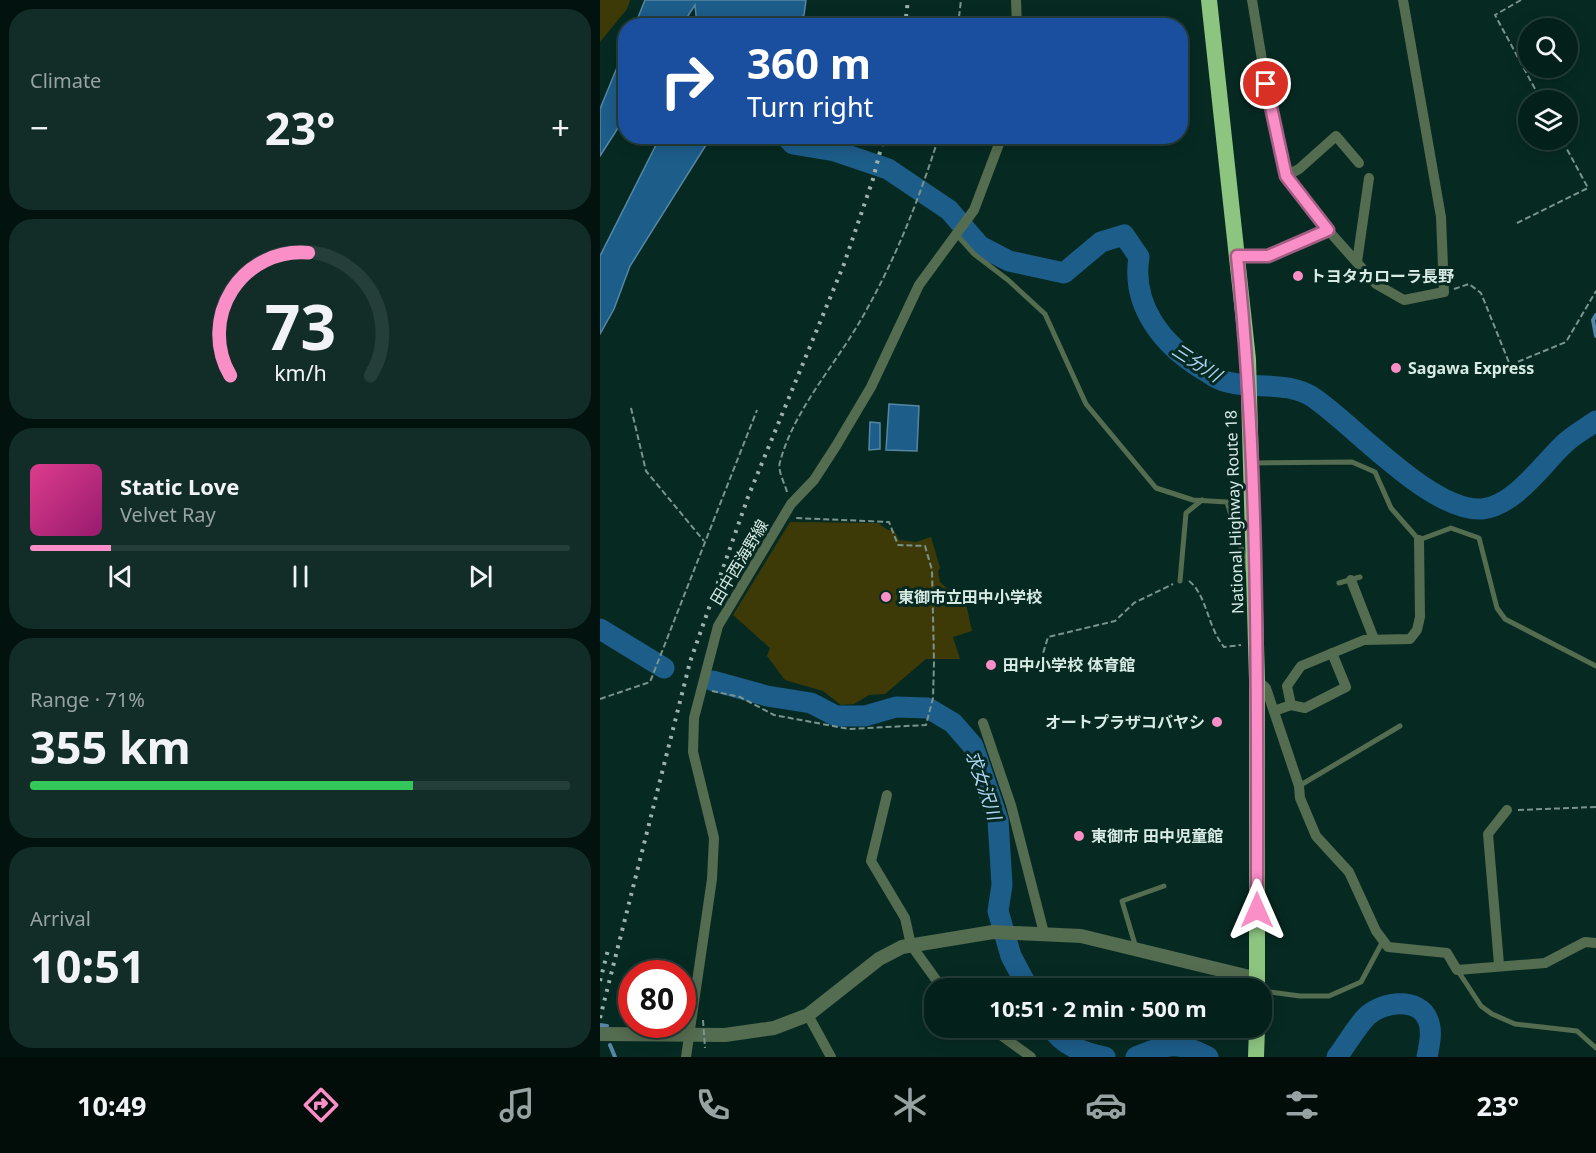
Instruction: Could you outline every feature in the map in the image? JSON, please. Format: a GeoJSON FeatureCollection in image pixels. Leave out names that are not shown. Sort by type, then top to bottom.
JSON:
{"type":"FeatureCollection","features":[{"type":"Feature","properties":{"kind":"highway","name":"National Highway Route 18"},"geometry":{"type":"LineString","coordinates":[[1209,0],[1248,359],[1257,680],[1259,978]]}},
{"type":"Feature","properties":{"kind":"highway"},"geometry":{"type":"LineString","coordinates":[[1256,1057],[1257,1038]]}},
{"type":"Feature","properties":{"kind":"street"},"geometry":{"type":"LineString","coordinates":[[1016,0],[1017,18]]}},
{"type":"Feature","properties":{"kind":"street"},"geometry":{"type":"LineString","coordinates":[[1252,0],[1266,84],[1286,176],[1328,230],[1376,284],[1404,300],[1444,292],[1441,217],[1403,0]]}},
{"type":"Feature","properties":{"kind":"street"},"geometry":{"type":"LineString","coordinates":[[1286,176],[1299,169],[1336,136],[1359,163]]}},
{"type":"Feature","properties":{"kind":"street","name":"田中西海野線"},"geometry":{"type":"LineString","coordinates":[[696,985],[711,879],[714,838],[693,752],[694,718],[718,626],[791,504],[814,480],[871,387],[919,285],[957,235],[981,196],[999,144]]}},
{"type":"Feature","properties":{"kind":"street"},"geometry":{"type":"LineString","coordinates":[[1357,262],[1369,178]]}},
{"type":"Feature","properties":{"kind":"street"},"geometry":{"type":"LineString","coordinates":[[1237,256],[1268,256],[1328,230]]}},
{"type":"Feature","properties":{"kind":"street"},"geometry":{"type":"LineString","coordinates":[[1291,705],[1287,686],[1301,666],[1364,640],[1410,639],[1417,630],[1420,617],[1419,540]]}},
{"type":"Feature","properties":{"kind":"street"},"geometry":{"type":"LineString","coordinates":[[1356,578],[1374,639]]}},
{"type":"Feature","properties":{"kind":"street"},"geometry":{"type":"LineString","coordinates":[[1274,711],[1291,705],[1305,708],[1346,687],[1332,653]]}},
{"type":"Feature","properties":{"kind":"street"},"geometry":{"type":"LineString","coordinates":[[1257,680],[1266,688],[1299,786],[1300,798],[1316,836],[1348,872],[1376,931],[1388,948],[1447,953],[1457,970],[1499,964],[1545,963],[1585,942],[1596,943]]}},
{"type":"Feature","properties":{"kind":"street"},"geometry":{"type":"LineString","coordinates":[[983,723],[1011,805],[1044,933]]}},
{"type":"Feature","properties":{"kind":"street"},"geometry":{"type":"LineString","coordinates":[[887,795],[871,861],[905,918],[911,945],[935,978]]}},
{"type":"Feature","properties":{"kind":"street"},"geometry":{"type":"LineString","coordinates":[[1499,964],[1488,834],[1507,810]]}},
{"type":"Feature","properties":{"kind":"street"},"geometry":{"type":"LineString","coordinates":[[696,1034],[725,1035],[774,1028],[808,1015],[879,959],[911,945],[993,932],[1081,936],[1232,978]]}},
{"type":"Feature","properties":{"kind":"street"},"geometry":{"type":"LineString","coordinates":[[808,1015],[831,1057]]}},
{"type":"Feature","properties":{"kind":"street"},"geometry":{"type":"LineString","coordinates":[[600,1034],[618,1034]]}},
{"type":"Feature","properties":{"kind":"street","name":"田中西海野線"},"geometry":{"type":"LineString","coordinates":[[686,1057],[688,1038]]}},
{"type":"Feature","properties":{"kind":"street"},"geometry":{"type":"LineString","coordinates":[[1005,1038],[1031,1057]]}},
{"type":"Feature","properties":{"kind":"lane"},"geometry":{"type":"LineString","coordinates":[[957,235],[974,254],[1008,280],[1045,314],[1086,404],[1156,488],[1202,500],[1227,502],[1245,569],[1255,582]]}},
{"type":"Feature","properties":{"kind":"lane"},"geometry":{"type":"LineString","coordinates":[[1251,463],[1352,462],[1375,472],[1391,508],[1419,540],[1451,528],[1479,538],[1497,608],[1505,619],[1596,666]]}},
{"type":"Feature","properties":{"kind":"lane"},"geometry":{"type":"LineString","coordinates":[[1180,581],[1186,513],[1202,500]]}},
{"type":"Feature","properties":{"kind":"lane"},"geometry":{"type":"LineString","coordinates":[[1340,583],[1356,578]]}},
{"type":"Feature","properties":{"kind":"lane"},"geometry":{"type":"LineString","coordinates":[[1299,786],[1400,726]]}},
{"type":"Feature","properties":{"kind":"lane"},"geometry":{"type":"LineString","coordinates":[[1137,950],[1122,901],[1164,886]]}},
{"type":"Feature","properties":{"kind":"lane"},"geometry":{"type":"LineString","coordinates":[[1272,989],[1300,996],[1329,996],[1361,982],[1383,941]]}},
{"type":"Feature","properties":{"kind":"lane"},"geometry":{"type":"LineString","coordinates":[[1457,970],[1481,1006],[1492,1014],[1515,1024],[1577,1031],[1596,1048]]}},
{"type":"Feature","properties":{"kind":"path"},"geometry":{"type":"LineString","coordinates":[[959,18],[961,0]]}},
{"type":"Feature","properties":{"kind":"path"},"geometry":{"type":"LineString","coordinates":[[1521,0],[1495,15],[1536,90]]}},
{"type":"Feature","properties":{"kind":"path"},"geometry":{"type":"LineString","coordinates":[[791,504],[778,465],[792,431],[857,326],[918,202],[937,144]]}},
{"type":"Feature","properties":{"kind":"path"},"geometry":{"type":"LineString","coordinates":[[1517,223],[1588,188],[1567,150]]}},
{"type":"Feature","properties":{"kind":"path"},"geometry":{"type":"LineString","coordinates":[[1444,292],[1469,284],[1481,293],[1510,365],[1566,342],[1596,291]]}},
{"type":"Feature","properties":{"kind":"path"},"geometry":{"type":"LineString","coordinates":[[631,408],[646,471],[705,542]]}},
{"type":"Feature","properties":{"kind":"path"},"geometry":{"type":"LineString","coordinates":[[600,699],[650,682],[757,410]]}},
{"type":"Feature","properties":{"kind":"path"},"geometry":{"type":"LineString","coordinates":[[701,688],[740,697],[774,715],[849,729],[926,725],[933,698],[932,570],[925,546],[898,545],[892,537],[889,522],[784,517]]}},
{"type":"Feature","properties":{"kind":"path"},"geometry":{"type":"LineString","coordinates":[[1038,670],[1048,637],[1115,621],[1134,603],[1187,579],[1198,588],[1213,633],[1224,647],[1256,644]]}},
{"type":"Feature","properties":{"kind":"path"},"geometry":{"type":"LineString","coordinates":[[1507,810],[1596,807]]}},
{"type":"Feature","properties":{"kind":"path"},"geometry":{"type":"LineString","coordinates":[[703,1020],[705,1048]]}},
{"type":"Feature","properties":{"kind":"shaded area"},"geometry":{"type":"Polygon","coordinates":[[[600,0],[630,0],[627,9],[600,42],[600,0]]]}},
{"type":"Feature","properties":{"kind":"shaded area"},"geometry":{"type":"Polygon","coordinates":[[[790,522],[878,523],[888,530],[894,530],[899,540],[916,542],[931,537],[940,568],[938,571],[940,582],[951,592],[963,591],[972,631],[953,637],[960,659],[926,659],[885,694],[869,695],[854,704],[841,705],[823,691],[785,680],[767,656],[770,648],[733,615],[790,522]]]}},
{"type":"Feature","properties":{"kind":"water"},"geometry":{"type":"Polygon","coordinates":[[[645,0],[806,0],[804,15],[800,18],[696,18],[695,5],[687,18],[638,18],[645,0]]]}},
{"type":"Feature","properties":{"kind":"water"},"geometry":{"type":"Polygon","coordinates":[[[618,65],[618,128],[600,156],[600,109],[618,65]]]}},
{"type":"Feature","properties":{"kind":"water"},"geometry":{"type":"Polygon","coordinates":[[[656,144],[707,144],[630,266],[614,309],[600,334],[600,256],[656,144]]]}},
{"type":"Feature","properties":{"kind":"water"},"geometry":{"type":"Polygon","coordinates":[[[889,404],[919,406],[917,451],[886,450],[889,404]]]}},
{"type":"Feature","properties":{"kind":"water"},"geometry":{"type":"Polygon","coordinates":[[[870,422],[880,423],[880,449],[869,450],[870,422]]]}},
{"type":"Feature","properties":{"kind":"waterway","name":"三分川"},"geometry":{"type":"LineString","coordinates":[[793,144],[835,151],[888,169],[949,210],[980,246],[1009,261],[1064,273],[1101,242],[1124,235],[1139,257],[1138,275],[1145,308],[1163,336],[1188,359],[1216,378],[1232,383],[1280,387],[1303,392],[1331,411],[1417,483],[1440,497],[1462,506],[1482,509],[1505,501],[1527,483],[1567,441],[1596,421]]}},
{"type":"Feature","properties":{"kind":"waterway"},"geometry":{"type":"LineString","coordinates":[[1596,315],[1593,320],[1596,336]]}},
{"type":"Feature","properties":{"kind":"waterway","name":"求女沢川"},"geometry":{"type":"LineString","coordinates":[[600,629],[664,668]]}},
{"type":"Feature","properties":{"kind":"waterway","name":"求女沢川"},"geometry":{"type":"LineString","coordinates":[[713,681],[767,696],[811,703],[836,716],[865,716],[896,707],[928,708],[953,723],[973,746],[998,820],[1002,885],[998,911],[1011,956],[1023,978]]}},
{"type":"Feature","properties":{"kind":"waterway","name":"求女沢川"},"geometry":{"type":"LineString","coordinates":[[1337,1057],[1367,1016],[1382,1007],[1400,1004],[1417,1008],[1428,1020],[1430,1044],[1427,1057]]}},
{"type":"Feature","properties":{"kind":"waterway"},"geometry":{"type":"LineString","coordinates":[[600,1025],[607,1026]]}},
{"type":"Feature","properties":{"kind":"waterway","name":"求女沢川"},"geometry":{"type":"LineString","coordinates":[[1060,1038],[1075,1048],[1105,1057]]}},
{"type":"Feature","properties":{"kind":"waterway"},"geometry":{"type":"LineString","coordinates":[[610,1045],[615,1057]]}},
{"type":"Feature","properties":{"kind":"waterway","name":"求女沢川"},"geometry":{"type":"LineString","coordinates":[[1136,1057],[1156,1049],[1172,1046],[1188,1048],[1208,1057]]}},
{"type":"Feature","properties":{"kind":"railway"},"geometry":{"type":"LineString","coordinates":[[906,18],[908,0]]}},
{"type":"Feature","properties":{"kind":"railway"},"geometry":{"type":"LineString","coordinates":[[600,1018],[690,662],[748,497],[844,264],[873,179],[882,144]]}},
{"type":"Feature","properties":{"kind":"railway"},"geometry":{"type":"LineString","coordinates":[[600,981],[608,950]]}},
{"type":"Feature","properties":{"kind":"place","name":"トヨタカローラ長野"},"geometry":{"type":"Point","coordinates":[1298,276]}},
{"type":"Feature","properties":{"kind":"place","name":"Sagawa Express"},"geometry":{"type":"Point","coordinates":[1396,368]}},
{"type":"Feature","properties":{"kind":"place","name":"東御市立田中小学校"},"geometry":{"type":"Point","coordinates":[886,597]}},
{"type":"Feature","properties":{"kind":"place","name":"田中小学校 体育館"},"geometry":{"type":"Point","coordinates":[991,665]}},
{"type":"Feature","properties":{"kind":"place","name":"オートプラザコバヤシ"},"geometry":{"type":"Point","coordinates":[1217,722]}},
{"type":"Feature","properties":{"kind":"place","name":"東御市 田中児童館"},"geometry":{"type":"Point","coordinates":[1079,836]}},
{"type":"Feature","properties":{"kind":"route"},"geometry":{"type":"LineString","coordinates":[[1257,910],[1257,680],[1248,359],[1237,256],[1268,256],[1328,230],[1286,176],[1266,84]]}}]}
